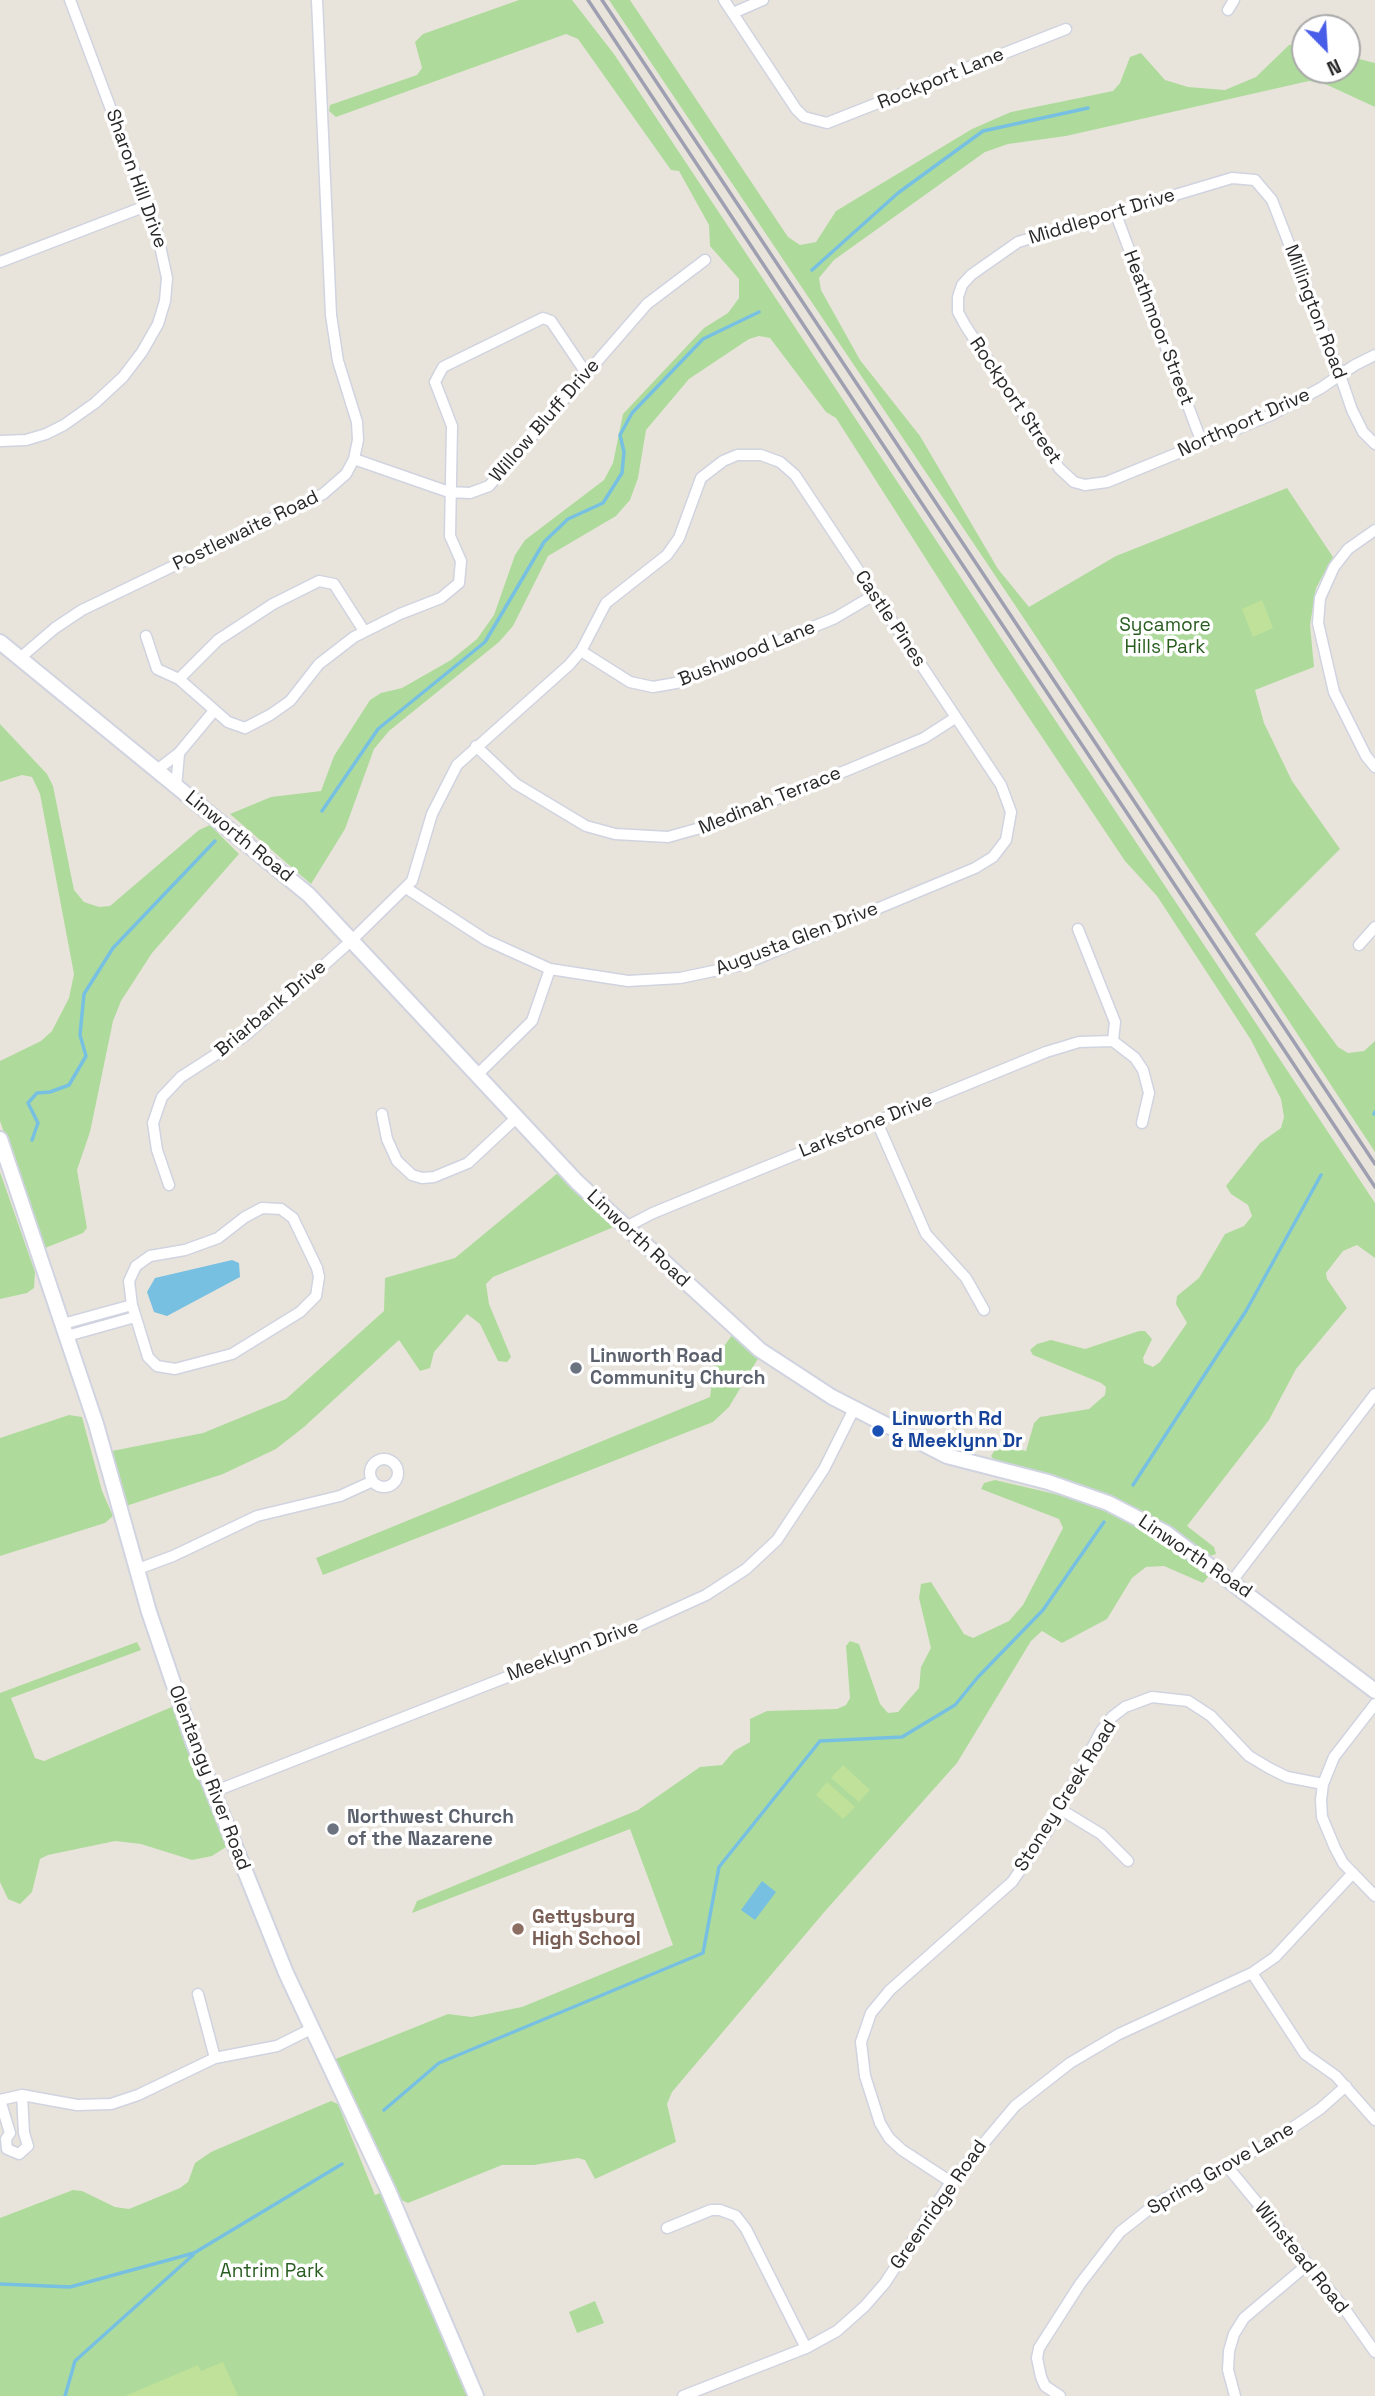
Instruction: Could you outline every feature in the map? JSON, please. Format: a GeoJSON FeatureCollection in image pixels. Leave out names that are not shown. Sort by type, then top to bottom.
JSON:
{"type":"FeatureCollection","features":[{"type":"Feature","properties":{"kind":"main road","name":"Linworth Road"},"geometry":{"type":"LineString","coordinates":[[0,642],[309,895],[515,1119],[624,1228],[752,1344],[854,1409],[947,1456],[1048,1482],[1108,1503],[1166,1533],[1375,1691]]}},
{"type":"Feature","properties":{"kind":"main road","name":"Olentangy River Road"},"geometry":{"type":"LineString","coordinates":[[0,1139],[65,1330],[163,1653],[253,1895],[388,2190],[476,2396]]}},
{"type":"Feature","properties":{"kind":"street","name":"Sharon Hill Drive"},"geometry":{"type":"LineString","coordinates":[[0,441],[26,440],[64,425],[95,403],[123,377],[142,352],[158,324],[165,301],[167,278],[164,256],[70,0]]}},
{"type":"Feature","properties":{"kind":"street"},"geometry":{"type":"LineString","coordinates":[[317,0],[331,315],[338,361],[357,422],[358,440],[354,460]]}},
{"type":"Feature","properties":{"kind":"street"},"geometry":{"type":"LineString","coordinates":[[724,0],[733,13],[763,0]]}},
{"type":"Feature","properties":{"kind":"street"},"geometry":{"type":"LineString","coordinates":[[1228,10],[1234,0]]}},
{"type":"Feature","properties":{"kind":"street","name":"Rockport Lane"},"geometry":{"type":"LineString","coordinates":[[733,13],[796,108],[815,122],[839,120],[1066,29]]}},
{"type":"Feature","properties":{"kind":"street","name":"Middleport Drive"},"geometry":{"type":"LineString","coordinates":[[965,325],[958,312],[957,298],[962,285],[971,275],[1018,242],[1232,178],[1255,180]]}},
{"type":"Feature","properties":{"kind":"street","name":"Millington Road"},"geometry":{"type":"LineString","coordinates":[[1255,180],[1272,200],[1363,432],[1375,444]]}},
{"type":"Feature","properties":{"kind":"street"},"geometry":{"type":"LineString","coordinates":[[0,262],[146,206]]}},
{"type":"Feature","properties":{"kind":"street","name":"Heathmoor Street"},"geometry":{"type":"LineString","coordinates":[[1115,212],[1202,443]]}},
{"type":"Feature","properties":{"kind":"street","name":"Willow Bluff Drive"},"geometry":{"type":"LineString","coordinates":[[354,460],[449,492],[481,490],[496,481],[647,304],[705,260]]}},
{"type":"Feature","properties":{"kind":"street"},"geometry":{"type":"LineString","coordinates":[[146,636],[157,669],[179,679],[213,712],[239,727],[251,726],[290,701],[319,664],[364,631],[441,598],[459,583],[461,561],[450,536],[452,426],[435,382],[443,367],[543,318],[551,321],[586,373]]}},
{"type":"Feature","properties":{"kind":"street","name":"Rockport Street"},"geometry":{"type":"LineString","coordinates":[[965,325],[1065,475],[1085,485],[1107,482]]}},
{"type":"Feature","properties":{"kind":"street","name":"Northport Drive"},"geometry":{"type":"LineString","coordinates":[[1107,482],[1271,415],[1375,355]]}},
{"type":"Feature","properties":{"kind":"street","name":"Castle Pines"},"geometry":{"type":"LineString","coordinates":[[581,651],[606,603],[667,555],[676,544],[701,478],[711,468],[737,455],[761,455],[788,467],[1001,785],[1009,802],[1011,821]]}},
{"type":"Feature","properties":{"kind":"street","name":"Postlewaite Road"},"geometry":{"type":"LineString","coordinates":[[20,658],[55,628],[82,610],[323,494],[346,474],[354,460]]}},
{"type":"Feature","properties":{"kind":"street"},"geometry":{"type":"LineString","coordinates":[[1375,530],[1348,549],[1334,567],[1320,598],[1318,623],[1334,692],[1366,756],[1375,767]]}},
{"type":"Feature","properties":{"kind":"street"},"geometry":{"type":"LineString","coordinates":[[179,679],[218,640],[273,604],[319,581],[334,584],[364,631]]}},
{"type":"Feature","properties":{"kind":"street","name":"Bushwood Lane"},"geometry":{"type":"LineString","coordinates":[[581,651],[630,682],[653,687],[676,683],[835,618],[874,595]]}},
{"type":"Feature","properties":{"kind":"street"},"geometry":{"type":"LineString","coordinates":[[406,888],[416,873],[432,814],[457,765],[555,678],[581,651]]}},
{"type":"Feature","properties":{"kind":"street"},"geometry":{"type":"LineString","coordinates":[[157,770],[179,753],[213,712]]}},
{"type":"Feature","properties":{"kind":"street","name":"Medinah Terrace"},"geometry":{"type":"LineString","coordinates":[[476,746],[516,784],[586,826],[629,836],[668,837],[718,823],[850,769],[924,738],[955,718]]}},
{"type":"Feature","properties":{"kind":"street"},"geometry":{"type":"LineString","coordinates":[[176,787],[179,753]]}},
{"type":"Feature","properties":{"kind":"street","name":"Augusta Glen Drive"},"geometry":{"type":"LineString","coordinates":[[406,888],[486,940],[550,969],[628,981],[680,978],[742,965],[985,863],[1006,840],[1011,821]]}},
{"type":"Feature","properties":{"kind":"street","name":"Briarbank Drive"},"geometry":{"type":"LineString","coordinates":[[169,1185],[157,1150],[153,1123],[162,1097],[181,1077],[246,1035],[406,888]]}},
{"type":"Feature","properties":{"kind":"street"},"geometry":{"type":"LineString","coordinates":[[1359,945],[1375,927]]}},
{"type":"Feature","properties":{"kind":"street"},"geometry":{"type":"LineString","coordinates":[[1078,929],[1115,1022],[1113,1041],[1126,1049],[1143,1070],[1149,1102],[1142,1123]]}},
{"type":"Feature","properties":{"kind":"street"},"geometry":{"type":"LineString","coordinates":[[476,1076],[531,1021],[550,969]]}},
{"type":"Feature","properties":{"kind":"street","name":"Larkstone Drive"},"geometry":{"type":"LineString","coordinates":[[624,1228],[1046,1052],[1079,1042],[1113,1041]]}},
{"type":"Feature","properties":{"kind":"street"},"geometry":{"type":"LineString","coordinates":[[382,1114],[397,1161],[412,1175],[422,1178],[442,1174],[468,1163],[515,1119]]}},
{"type":"Feature","properties":{"kind":"street"},"geometry":{"type":"LineString","coordinates":[[877,1122],[926,1234],[966,1279],[984,1310]]}},
{"type":"Feature","properties":{"kind":"street"},"geometry":{"type":"LineString","coordinates":[[262,1208],[281,1209],[293,1218],[317,1268],[319,1287],[316,1296],[300,1312],[232,1354],[175,1369],[163,1368],[148,1357],[132,1305],[130,1281],[141,1261],[202,1245],[226,1234],[245,1217],[262,1208]]}},
{"type":"Feature","properties":{"kind":"street"},"geometry":{"type":"LineString","coordinates":[[65,1330],[132,1305]]}},
{"type":"Feature","properties":{"kind":"street"},"geometry":{"type":"LineString","coordinates":[[65,1330],[135,1317]]}},
{"type":"Feature","properties":{"kind":"street"},"geometry":{"type":"LineString","coordinates":[[1232,1581],[1375,1394]]}},
{"type":"Feature","properties":{"kind":"street","name":"Meeklynn Drive"},"geometry":{"type":"LineString","coordinates":[[214,1792],[640,1625],[706,1595],[746,1569],[777,1540],[824,1469],[854,1409]]}},
{"type":"Feature","properties":{"kind":"street"},"geometry":{"type":"LineString","coordinates":[[138,1569],[173,1556],[257,1516],[340,1496],[373,1481]]}},
{"type":"Feature","properties":{"kind":"street","name":"Stoney Creek Road"},"geometry":{"type":"LineString","coordinates":[[951,2182],[889,2138],[880,2123],[865,2076],[861,2042],[871,2013],[890,1990],[1012,1882],[1060,1810],[1101,1731],[1112,1717],[1125,1707],[1152,1697],[1188,1702],[1210,1716],[1249,1756],[1287,1777],[1323,1784]]}},
{"type":"Feature","properties":{"kind":"street"},"geometry":{"type":"LineString","coordinates":[[1375,1704],[1334,1757],[1323,1784],[1322,1817],[1326,1831],[1353,1873],[1375,1896]]}},
{"type":"Feature","properties":{"kind":"street"},"geometry":{"type":"LineString","coordinates":[[1060,1810],[1101,1833],[1128,1861]]}},
{"type":"Feature","properties":{"kind":"street","name":"Greenridge Road"},"geometry":{"type":"LineString","coordinates":[[683,2396],[806,2348],[837,2331],[865,2306],[891,2274],[951,2182],[1015,2106],[1070,2063],[1119,2034],[1252,1973],[1275,1957],[1353,1873]]}},
{"type":"Feature","properties":{"kind":"street"},"geometry":{"type":"LineString","coordinates":[[1252,1973],[1305,2054],[1346,2086],[1375,2120]]}},
{"type":"Feature","properties":{"kind":"street"},"geometry":{"type":"LineString","coordinates":[[198,1994],[215,2058]]}},
{"type":"Feature","properties":{"kind":"street"},"geometry":{"type":"LineString","coordinates":[[22,2095],[24,2133],[28,2146],[19,2154],[7,2149],[6,2139],[10,2133],[0,2100],[22,2095],[77,2105],[111,2104],[138,2095],[215,2058],[270,2049],[313,2028]]}},
{"type":"Feature","properties":{"kind":"street","name":"Spring Grove Lane"},"geometry":{"type":"LineString","coordinates":[[1060,2396],[1045,2386],[1037,2358],[1045,2336],[1120,2232],[1181,2189],[1276,2138],[1320,2109],[1346,2086]]}},
{"type":"Feature","properties":{"kind":"street","name":"Winstead Road"},"geometry":{"type":"LineString","coordinates":[[1226,2165],[1375,2352]]}},
{"type":"Feature","properties":{"kind":"street"},"geometry":{"type":"LineString","coordinates":[[667,2228],[711,2210],[736,2216],[746,2229],[806,2348]]}},
{"type":"Feature","properties":{"kind":"street"},"geometry":{"type":"LineString","coordinates":[[1235,2396],[1228,2370],[1228,2351],[1234,2334],[1244,2318],[1307,2264]]}},
{"type":"Feature","properties":{"kind":"green space"},"geometry":{"type":"Polygon","coordinates":[[[519,0],[572,0],[614,54],[1375,1203],[1375,1258],[1357,1245],[1343,1251],[1326,1273],[1327,1279],[1347,1308],[1296,1369],[1269,1420],[1187,1526],[1214,1547],[1216,1554],[1210,1556],[1165,1526],[1094,1490],[998,1464],[991,1456],[998,1445],[1026,1451],[1034,1423],[1040,1417],[1089,1409],[1105,1395],[1106,1387],[1101,1383],[1033,1355],[1030,1350],[1037,1344],[1051,1340],[1085,1349],[1145,1331],[1152,1339],[1143,1358],[1144,1363],[1153,1367],[1160,1362],[1187,1323],[1176,1304],[1177,1296],[1199,1278],[1225,1234],[1244,1226],[1252,1216],[1248,1205],[1231,1194],[1226,1186],[1260,1143],[1281,1128],[1284,1117],[1281,1099],[1251,1040],[1157,896],[1125,861],[995,667],[836,418],[826,412],[770,338],[759,336],[749,339],[689,379],[646,430],[638,478],[630,500],[616,516],[548,556],[513,626],[499,642],[389,731],[374,749],[345,829],[311,884],[230,814],[271,797],[321,791],[334,756],[370,700],[381,693],[402,688],[451,660],[477,639],[494,615],[515,555],[525,540],[604,480],[613,463],[623,414],[704,328],[728,313],[739,298],[739,279],[710,246],[709,225],[679,171],[671,170],[578,39],[566,34],[336,117],[329,111],[330,105],[417,75],[422,68],[415,42],[423,34],[519,0]]]}},
{"type":"Feature","properties":{"kind":"green space","name":"Sycamore Hills Park"},"geometry":{"type":"Polygon","coordinates":[[[609,0],[630,0],[788,237],[800,245],[816,242],[836,211],[972,129],[1011,112],[1113,91],[1120,83],[1130,57],[1141,53],[1165,80],[1188,87],[1225,90],[1256,77],[1291,45],[1291,84],[1296,84],[1066,136],[1008,144],[985,152],[834,260],[819,278],[821,290],[860,360],[920,436],[998,569],[1029,607],[1116,556],[1287,488],[1333,557],[1316,588],[1310,625],[1314,667],[1255,690],[1264,723],[1292,781],[1340,849],[1255,934],[1338,1047],[1348,1053],[1364,1051],[1375,1041],[1375,1152],[1031,629],[609,0]]]}},
{"type":"Feature","properties":{"kind":"green space"},"geometry":{"type":"Polygon","coordinates":[[[1361,60],[1375,63],[1375,107],[1325,84],[1361,84],[1361,60]]]}},
{"type":"Feature","properties":{"kind":"green space"},"geometry":{"type":"Polygon","coordinates":[[[1262,600],[1273,628],[1253,637],[1242,609],[1262,600]]]}},
{"type":"Feature","properties":{"kind":"green space"},"geometry":{"type":"Polygon","coordinates":[[[0,724],[47,774],[53,786],[74,890],[84,902],[99,907],[110,906],[199,830],[210,825],[239,854],[152,953],[121,1001],[113,1021],[90,1132],[77,1170],[87,1228],[83,1233],[45,1248],[0,1121],[0,1061],[41,1041],[52,1031],[69,998],[74,974],[40,794],[32,777],[22,775],[0,782],[0,724]]]}},
{"type":"Feature","properties":{"kind":"green space"},"geometry":{"type":"Polygon","coordinates":[[[0,1172],[35,1272],[34,1288],[27,1293],[0,1299],[0,1172]]]}},
{"type":"Feature","properties":{"kind":"green space"},"geometry":{"type":"Polygon","coordinates":[[[559,1172],[614,1227],[493,1277],[486,1284],[489,1304],[511,1357],[507,1362],[498,1361],[480,1324],[467,1314],[434,1352],[430,1368],[420,1371],[399,1340],[304,1427],[276,1449],[223,1474],[126,1506],[112,1451],[203,1433],[286,1399],[384,1311],[385,1278],[455,1258],[559,1172]]]}},
{"type":"Feature","properties":{"kind":"green space"},"geometry":{"type":"Polygon","coordinates":[[[732,1335],[759,1357],[729,1407],[713,1422],[323,1575],[316,1558],[710,1397],[715,1359],[732,1335]]]}},
{"type":"Feature","properties":{"kind":"green space"},"geometry":{"type":"Polygon","coordinates":[[[69,1415],[82,1417],[102,1491],[113,1516],[105,1523],[0,1556],[0,1438],[69,1415]]]}},
{"type":"Feature","properties":{"kind":"green space"},"geometry":{"type":"Polygon","coordinates":[[[995,1480],[1085,1501],[1165,1541],[1211,1573],[1203,1583],[1164,1566],[1146,1567],[1132,1578],[1107,1619],[1062,1643],[1042,1631],[1031,1641],[957,1763],[826,1910],[672,2092],[667,2104],[676,2142],[595,2179],[585,2160],[578,2158],[534,2165],[502,2165],[408,2203],[399,2199],[333,2060],[448,2014],[472,2017],[522,2007],[673,1945],[630,1829],[412,1913],[417,1901],[638,1810],[700,1767],[722,1765],[734,1751],[750,1742],[750,1719],[767,1711],[837,1709],[846,1705],[850,1698],[846,1646],[850,1641],[859,1644],[880,1704],[888,1713],[898,1712],[919,1688],[921,1667],[931,1648],[919,1598],[921,1584],[931,1582],[964,1634],[973,1638],[1009,1621],[1023,1605],[1063,1528],[1059,1519],[981,1489],[984,1483],[995,1480]]]}},
{"type":"Feature","properties":{"kind":"green space"},"geometry":{"type":"Polygon","coordinates":[[[137,1642],[141,1650],[11,1698],[35,1758],[44,1761],[174,1706],[226,1847],[212,1856],[192,1860],[141,1844],[115,1841],[48,1855],[40,1859],[32,1892],[20,1904],[8,1899],[0,1882],[0,1693],[137,1642]]]}},
{"type":"Feature","properties":{"kind":"green space"},"geometry":{"type":"Polygon","coordinates":[[[843,1765],[870,1790],[859,1802],[831,1778],[843,1765]]]}},
{"type":"Feature","properties":{"kind":"green space"},"geometry":{"type":"Polygon","coordinates":[[[827,1782],[855,1807],[843,1819],[816,1795],[827,1782]]]}},
{"type":"Feature","properties":{"kind":"green space","name":"Antrim Park"},"geometry":{"type":"Polygon","coordinates":[[[331,2101],[338,2104],[375,2195],[388,2190],[476,2396],[0,2396],[0,2218],[73,2190],[82,2191],[115,2207],[129,2209],[180,2188],[188,2182],[195,2163],[211,2152],[331,2101]]]}},
{"type":"Feature","properties":{"kind":"green space"},"geometry":{"type":"Polygon","coordinates":[[[595,2301],[604,2323],[577,2333],[569,2312],[595,2301]]]}},
{"type":"Feature","properties":{"kind":"green space"},"geometry":{"type":"Polygon","coordinates":[[[223,2362],[238,2396],[125,2396],[198,2365],[201,2371],[223,2362]]]}},
{"type":"Feature","properties":{"kind":"water"},"geometry":{"type":"Polygon","coordinates":[[[232,1260],[239,1263],[240,1277],[167,1316],[154,1312],[147,1292],[155,1278],[232,1260]]]}},
{"type":"Feature","properties":{"kind":"water"},"geometry":{"type":"Polygon","coordinates":[[[762,1881],[776,1892],[755,1920],[741,1910],[762,1881]]]}},
{"type":"Feature","properties":{"kind":"waterway"},"geometry":{"type":"LineString","coordinates":[[812,270],[898,193],[983,131],[1088,108]]}},
{"type":"Feature","properties":{"kind":"waterway"},"geometry":{"type":"LineString","coordinates":[[322,811],[378,729],[485,642],[544,542],[568,519],[603,503],[622,473],[624,452],[620,435],[632,413],[703,339],[759,312]]}},
{"type":"Feature","properties":{"kind":"waterway"},"geometry":{"type":"LineString","coordinates":[[32,1140],[38,1123],[28,1103],[37,1093],[50,1092],[69,1085],[86,1056],[80,1035],[84,994],[113,948],[215,841]]}},
{"type":"Feature","properties":{"kind":"waterway"},"geometry":{"type":"LineString","coordinates":[[1133,1485],[1246,1311],[1321,1175]]}},
{"type":"Feature","properties":{"kind":"waterway"},"geometry":{"type":"LineString","coordinates":[[384,2110],[439,2063],[703,1953],[719,1867],[820,1741],[902,1737],[955,1705],[978,1677],[1043,1610],[1104,1522]]}},
{"type":"Feature","properties":{"kind":"waterway"},"geometry":{"type":"LineString","coordinates":[[0,2284],[70,2287],[194,2253],[342,2164]]}},
{"type":"Feature","properties":{"kind":"waterway"},"geometry":{"type":"LineString","coordinates":[[65,2396],[75,2361],[193,2255]]}},
{"type":"Feature","properties":{"kind":"railway"},"geometry":{"type":"LineString","coordinates":[[588,0],[1375,1187]]}},
{"type":"Feature","properties":{"kind":"railway"},"geometry":{"type":"LineString","coordinates":[[602,0],[1375,1164]]}},
{"type":"Feature","properties":{"kind":"place","name":"Linworth Road Community Church"},"geometry":{"type":"Point","coordinates":[576,1368]}},
{"type":"Feature","properties":{"kind":"place","name":"Linworth Rd & Meeklynn Dr"},"geometry":{"type":"Point","coordinates":[878,1431]}},
{"type":"Feature","properties":{"kind":"place","name":"Northwest Church of the Nazarene"},"geometry":{"type":"Point","coordinates":[333,1829]}},
{"type":"Feature","properties":{"kind":"place","name":"Gettysburg High School"},"geometry":{"type":"Point","coordinates":[518,1929]}}]}
